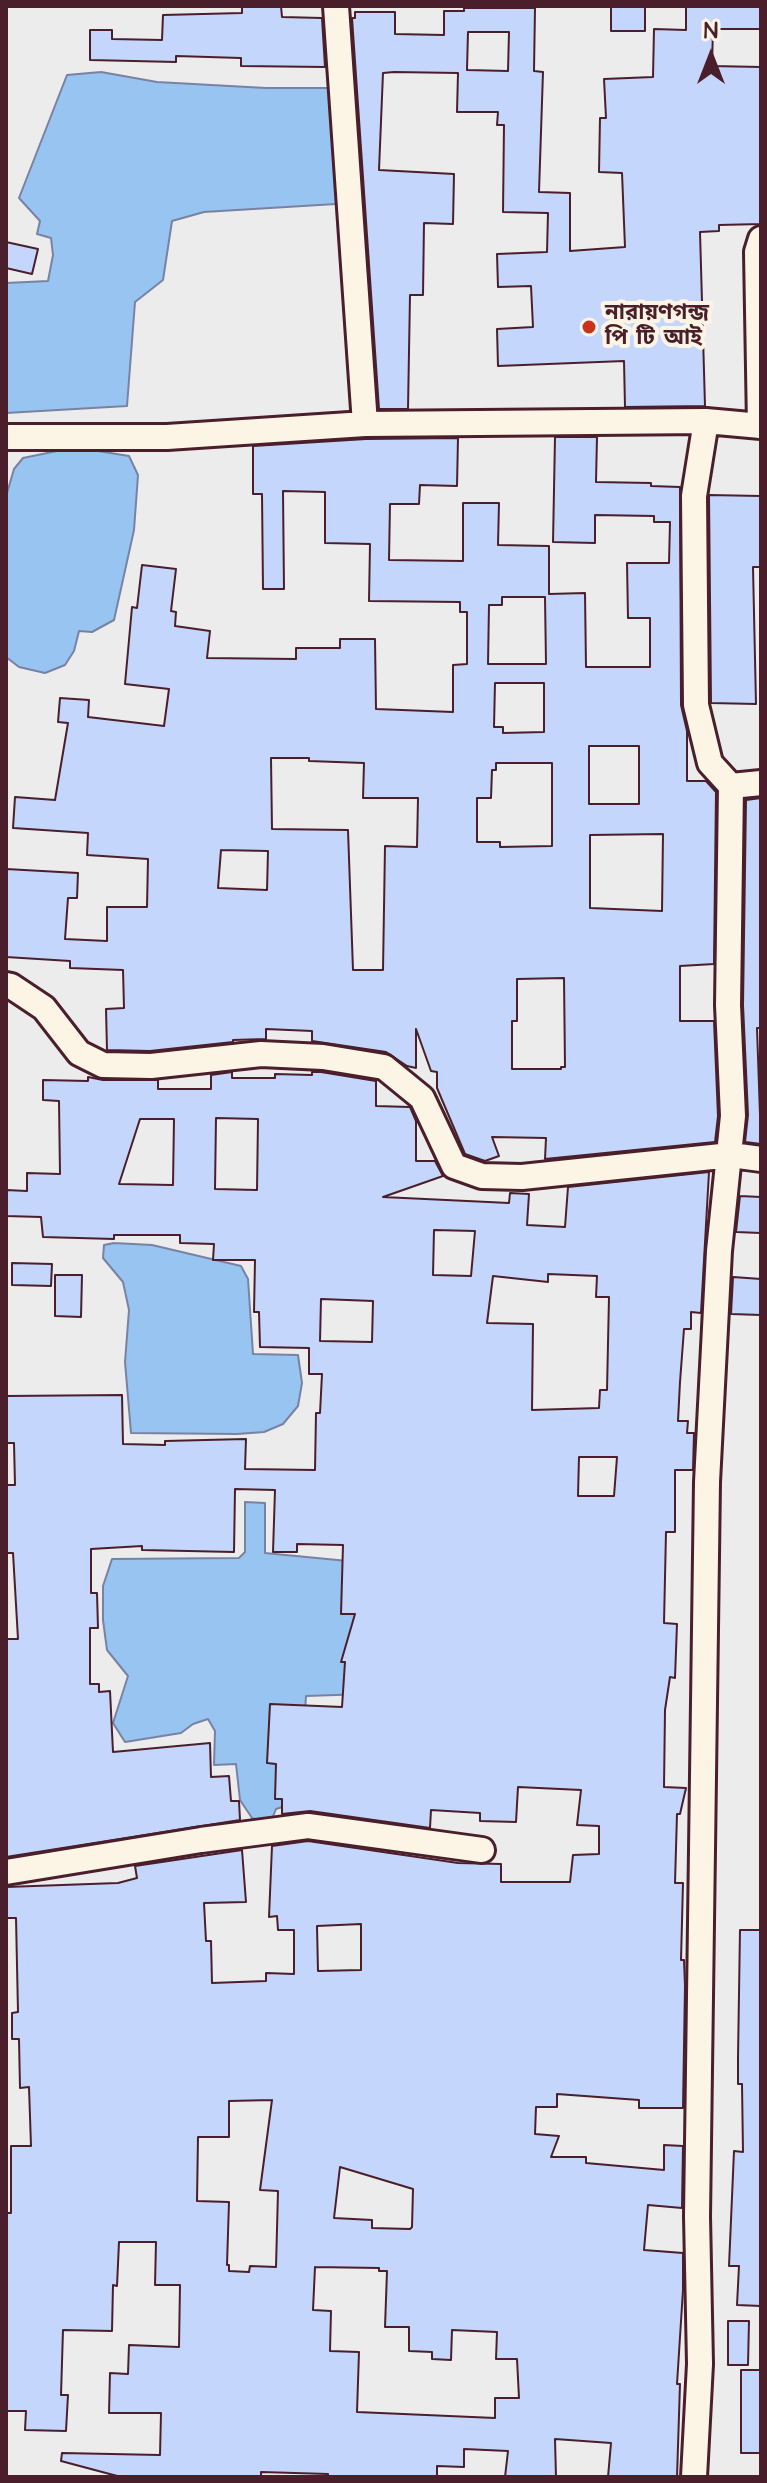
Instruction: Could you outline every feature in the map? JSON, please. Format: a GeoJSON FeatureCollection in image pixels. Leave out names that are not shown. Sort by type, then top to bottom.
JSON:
{"type":"FeatureCollection","features":[{"type":"Feature","properties":{"kind":"street"},"geometry":{"type":"LineString","coordinates":[[336,6],[365,424]]}},
{"type":"Feature","properties":{"kind":"street"},"geometry":{"type":"LineString","coordinates":[[6,437],[167,437],[365,424],[706,421],[761,426],[757,252],[761,239]]}},
{"type":"Feature","properties":{"kind":"street"},"geometry":{"type":"LineString","coordinates":[[694,2477],[700,2364],[697,2216],[705,1573],[719,1251],[733,1116],[728,1005],[731,786],[710,763],[696,705],[694,496],[706,421]]}},
{"type":"Feature","properties":{"kind":"street"},"geometry":{"type":"LineString","coordinates":[[731,786],[761,783]]}},
{"type":"Feature","properties":{"kind":"street"},"geometry":{"type":"LineString","coordinates":[[6,985],[44,1008],[79,1053],[103,1065],[151,1066],[261,1054],[323,1057],[384,1067],[422,1098],[454,1166],[482,1176],[522,1177],[731,1155],[761,1159]]}},
{"type":"Feature","properties":{"kind":"street"},"geometry":{"type":"LineString","coordinates":[[6,1872],[308,1826],[482,1850]]}},
{"type":"Feature","properties":{"kind":"water"},"geometry":{"type":"Polygon","coordinates":[[[101,72],[157,82],[333,88],[345,170],[336,204],[204,212],[172,221],[163,280],[135,302],[127,406],[6,413],[6,283],[48,281],[53,255],[51,238],[37,234],[40,221],[19,198],[67,75],[101,72]]]}},
{"type":"Feature","properties":{"kind":"water"},"geometry":{"type":"Polygon","coordinates":[[[57,451],[98,451],[129,456],[138,475],[134,530],[114,620],[92,632],[79,631],[74,651],[65,665],[45,673],[19,667],[6,657],[7,493],[14,469],[23,458],[57,451]]]}},
{"type":"Feature","properties":{"kind":"water"},"geometry":{"type":"Polygon","coordinates":[[[104,1245],[152,1245],[241,1266],[248,1279],[253,1354],[298,1355],[302,1383],[298,1406],[283,1424],[264,1432],[237,1434],[131,1433],[125,1362],[129,1310],[123,1282],[103,1258],[104,1245]]]}},
{"type":"Feature","properties":{"kind":"water"},"geometry":{"type":"Polygon","coordinates":[[[245,1502],[265,1503],[265,1553],[358,1562],[366,1694],[306,1696],[299,1802],[276,1809],[272,1819],[265,1824],[252,1818],[240,1800],[236,1764],[214,1765],[215,1731],[208,1719],[193,1724],[181,1733],[125,1742],[113,1723],[128,1676],[107,1650],[103,1620],[103,1586],[112,1559],[239,1558],[245,1552],[245,1502]]]}},
{"type":"Feature","properties":{"kind":"building"},"geometry":{"type":"Polygon","coordinates":[[[242,6],[281,6],[282,17],[322,18],[325,67],[241,66],[241,58],[176,56],[176,62],[90,60],[90,30],[112,30],[112,39],[162,40],[163,15],[242,13],[242,6]]]}},
{"type":"Feature","properties":{"kind":"building"},"geometry":{"type":"Polygon","coordinates":[[[611,6],[645,6],[645,31],[611,31],[611,6]]]}},
{"type":"Feature","properties":{"kind":"building"},"geometry":{"type":"Polygon","coordinates":[[[686,6],[761,6],[761,29],[713,29],[712,66],[761,67],[761,224],[719,225],[719,231],[700,232],[705,406],[625,407],[624,361],[498,366],[497,329],[533,327],[531,286],[498,287],[497,254],[547,252],[548,213],[503,212],[504,125],[497,125],[498,112],[457,112],[458,73],[394,72],[383,73],[379,170],[454,174],[453,224],[424,223],[423,295],[410,295],[408,409],[379,409],[352,18],[355,18],[355,12],[395,12],[395,34],[444,35],[444,11],[535,8],[534,71],[543,72],[539,192],[570,193],[570,251],[625,247],[622,173],[599,172],[600,118],[606,118],[604,79],[653,77],[654,29],[686,30],[686,6]],[[468,32],[467,70],[508,71],[509,32],[468,32]]]}},
{"type":"Feature","properties":{"kind":"building"},"geometry":{"type":"Polygon","coordinates":[[[6,242],[38,249],[32,274],[6,268],[6,242]]]}},
{"type":"Feature","properties":{"kind":"building"},"geometry":{"type":"Polygon","coordinates":[[[555,437],[597,437],[596,482],[680,487],[681,705],[687,731],[687,781],[706,781],[716,792],[714,964],[680,966],[680,1021],[714,1021],[718,1116],[715,1142],[545,1159],[546,1138],[492,1137],[499,1156],[485,1161],[465,1154],[437,1088],[437,1072],[431,1071],[416,1029],[416,1068],[407,1066],[386,1052],[312,1041],[312,1031],[266,1029],[266,1039],[233,1040],[150,1051],[107,1050],[106,1009],[124,1008],[123,970],[70,968],[70,961],[6,957],[6,869],[78,873],[77,898],[68,898],[65,939],[107,941],[107,907],[147,907],[148,859],[87,855],[88,833],[13,828],[15,797],[55,800],[68,723],[58,722],[60,698],[89,700],[88,717],[164,726],[169,689],[125,684],[132,607],[137,608],[142,565],[176,569],[171,611],[176,612],[175,626],[210,631],[207,658],[296,659],[296,648],[340,648],[340,639],[375,639],[376,709],[453,712],[453,665],[467,664],[467,612],[460,612],[460,602],[369,601],[370,544],[325,543],[325,492],[283,491],[284,589],[263,589],[262,494],[253,494],[253,446],[366,439],[458,438],[457,486],[420,485],[419,504],[390,504],[389,560],[463,561],[463,503],[499,503],[498,545],[549,546],[549,594],[585,593],[586,667],[650,667],[650,618],[628,618],[627,563],[669,563],[670,522],[654,522],[654,516],[595,515],[595,543],[553,542],[555,437]],[[502,597],[502,605],[489,605],[488,664],[546,664],[545,597],[502,597]],[[495,683],[494,727],[503,727],[503,733],[544,732],[544,683],[495,683]],[[589,746],[589,804],[639,804],[639,746],[589,746]],[[271,758],[272,829],[348,830],[353,970],[383,970],[385,846],[417,847],[418,798],[363,798],[364,763],[271,758]],[[496,763],[496,770],[492,770],[491,798],[477,798],[477,842],[500,842],[500,847],[552,846],[552,763],[496,763]],[[663,834],[590,835],[590,908],[662,911],[663,834]],[[221,850],[218,888],[267,890],[268,851],[221,850]],[[564,978],[517,979],[517,1021],[512,1021],[512,1069],[565,1067],[564,978]]]}},
{"type":"Feature","properties":{"kind":"building"},"geometry":{"type":"Polygon","coordinates":[[[709,495],[761,496],[761,567],[753,567],[756,704],[711,703],[709,495]]]}},
{"type":"Feature","properties":{"kind":"building"},"geometry":{"type":"Polygon","coordinates":[[[761,798],[761,1028],[757,1028],[761,1144],[745,1142],[748,1115],[743,1005],[746,800],[761,798]]]}},
{"type":"Feature","properties":{"kind":"building"},"geometry":{"type":"Polygon","coordinates":[[[232,1072],[232,1078],[275,1078],[275,1074],[312,1075],[312,1072],[321,1072],[376,1081],[376,1106],[410,1107],[416,1121],[416,1161],[435,1161],[443,1176],[383,1197],[509,1203],[510,1193],[529,1194],[527,1225],[565,1227],[568,1187],[709,1172],[701,1313],[691,1312],[691,1329],[684,1329],[680,1382],[678,1421],[688,1421],[687,1433],[694,1433],[693,1470],[675,1470],[675,1532],[666,1532],[664,1623],[677,1624],[675,1678],[670,1677],[665,1710],[664,1787],[686,1788],[680,1814],[677,1814],[675,1883],[683,1883],[683,2108],[639,2108],[639,2100],[557,2094],[557,2107],[536,2107],[535,2134],[559,2136],[551,2157],[586,2157],[586,2163],[664,2170],[664,2145],[683,2146],[682,2208],[648,2205],[644,2250],[683,2253],[677,2384],[680,2384],[677,2477],[608,2477],[611,2443],[555,2439],[556,2477],[505,2477],[508,2451],[464,2449],[464,2467],[437,2466],[437,2477],[328,2477],[328,2474],[261,2472],[261,2477],[121,2477],[61,2461],[62,2453],[160,2455],[161,2413],[109,2413],[110,2373],[128,2374],[129,2345],[179,2347],[180,2285],[155,2285],[156,2242],[119,2242],[117,2286],[113,2285],[112,2331],[63,2330],[61,2395],[68,2395],[66,2431],[25,2430],[26,2411],[6,2411],[6,2213],[11,2213],[11,2146],[31,2146],[29,2087],[20,2088],[19,2039],[12,2039],[12,2013],[18,2012],[16,1918],[6,1918],[6,1887],[118,1883],[137,1878],[135,1866],[242,1850],[246,1902],[204,1903],[206,1941],[211,1941],[212,1983],[266,1981],[266,1973],[294,1974],[294,1930],[278,1930],[277,1916],[269,1917],[272,1846],[308,1841],[458,1863],[501,1864],[501,1882],[570,1882],[573,1855],[599,1854],[599,1826],[577,1825],[581,1790],[518,1787],[516,1822],[480,1821],[480,1813],[431,1810],[430,1828],[310,1811],[282,1814],[282,1799],[275,1799],[276,1764],[267,1763],[270,1704],[342,1707],[345,1662],[341,1662],[355,1614],[341,1614],[343,1545],[297,1544],[297,1552],[273,1552],[275,1490],[235,1489],[234,1552],[142,1550],[142,1546],[91,1549],[91,1593],[97,1593],[98,1628],[90,1628],[90,1684],[99,1684],[99,1692],[110,1691],[113,1752],[210,1743],[211,1777],[229,1776],[231,1801],[239,1801],[240,1820],[6,1857],[6,1639],[18,1639],[13,1553],[6,1553],[6,1485],[15,1485],[14,1443],[6,1443],[6,1396],[122,1395],[123,1444],[165,1445],[165,1441],[246,1439],[245,1469],[315,1470],[316,1413],[320,1413],[322,1374],[309,1374],[309,1348],[260,1347],[259,1312],[254,1312],[255,1260],[213,1260],[214,1244],[180,1243],[180,1235],[114,1235],[114,1239],[43,1237],[41,1217],[6,1216],[6,1190],[27,1191],[27,1173],[60,1174],[59,1101],[43,1100],[43,1080],[88,1081],[88,1077],[158,1080],[158,1089],[211,1089],[211,1075],[232,1072]],[[216,1118],[215,1189],[257,1190],[258,1119],[216,1118]],[[140,1119],[119,1184],[173,1185],[174,1119],[140,1119]],[[434,1230],[433,1275],[471,1276],[475,1231],[434,1230]],[[548,1274],[548,1282],[493,1276],[487,1323],[533,1324],[532,1410],[599,1408],[600,1390],[607,1390],[609,1297],[596,1297],[597,1276],[548,1274]],[[321,1299],[320,1341],[372,1342],[373,1301],[321,1299]],[[579,1457],[578,1496],[614,1496],[617,1457],[579,1457]],[[361,1924],[317,1926],[318,1971],[361,1970],[361,1924]],[[272,2100],[229,2101],[229,2137],[198,2137],[197,2201],[229,2202],[229,2271],[249,2272],[250,2266],[276,2267],[278,2191],[260,2190],[272,2100]],[[340,2167],[334,2218],[372,2220],[372,2228],[410,2229],[413,2189],[340,2167]],[[315,2267],[313,2310],[331,2311],[330,2351],[359,2352],[357,2412],[495,2418],[495,2398],[519,2398],[517,2359],[496,2359],[497,2332],[452,2330],[451,2360],[432,2359],[432,2352],[409,2351],[409,2327],[385,2327],[387,2271],[379,2271],[379,2268],[315,2267]]]}},
{"type":"Feature","properties":{"kind":"building"},"geometry":{"type":"Polygon","coordinates":[[[740,1196],[761,1197],[761,1233],[736,1232],[740,1196]]]}},
{"type":"Feature","properties":{"kind":"building"},"geometry":{"type":"Polygon","coordinates":[[[12,1263],[52,1264],[51,1286],[12,1285],[12,1263]]]}},
{"type":"Feature","properties":{"kind":"building"},"geometry":{"type":"Polygon","coordinates":[[[55,1275],[82,1275],[81,1317],[55,1316],[55,1275]]]}},
{"type":"Feature","properties":{"kind":"building"},"geometry":{"type":"Polygon","coordinates":[[[733,1277],[761,1279],[761,1315],[731,1314],[733,1277]]]}},
{"type":"Feature","properties":{"kind":"building"},"geometry":{"type":"Polygon","coordinates":[[[740,1930],[761,1930],[761,2306],[737,2305],[739,2266],[729,2266],[734,2151],[743,2152],[742,2084],[738,2084],[740,1930]]]}},
{"type":"Feature","properties":{"kind":"building"},"geometry":{"type":"Polygon","coordinates":[[[728,2321],[749,2321],[748,2365],[728,2365],[728,2321]]]}},
{"type":"Feature","properties":{"kind":"building"},"geometry":{"type":"Polygon","coordinates":[[[741,2370],[761,2370],[761,2453],[741,2453],[741,2370]]]}},
{"type":"Feature","properties":{"kind":"place","name":"নারায়ণগন্জ পি টি আই"},"geometry":{"type":"Point","coordinates":[589,327]}}]}
